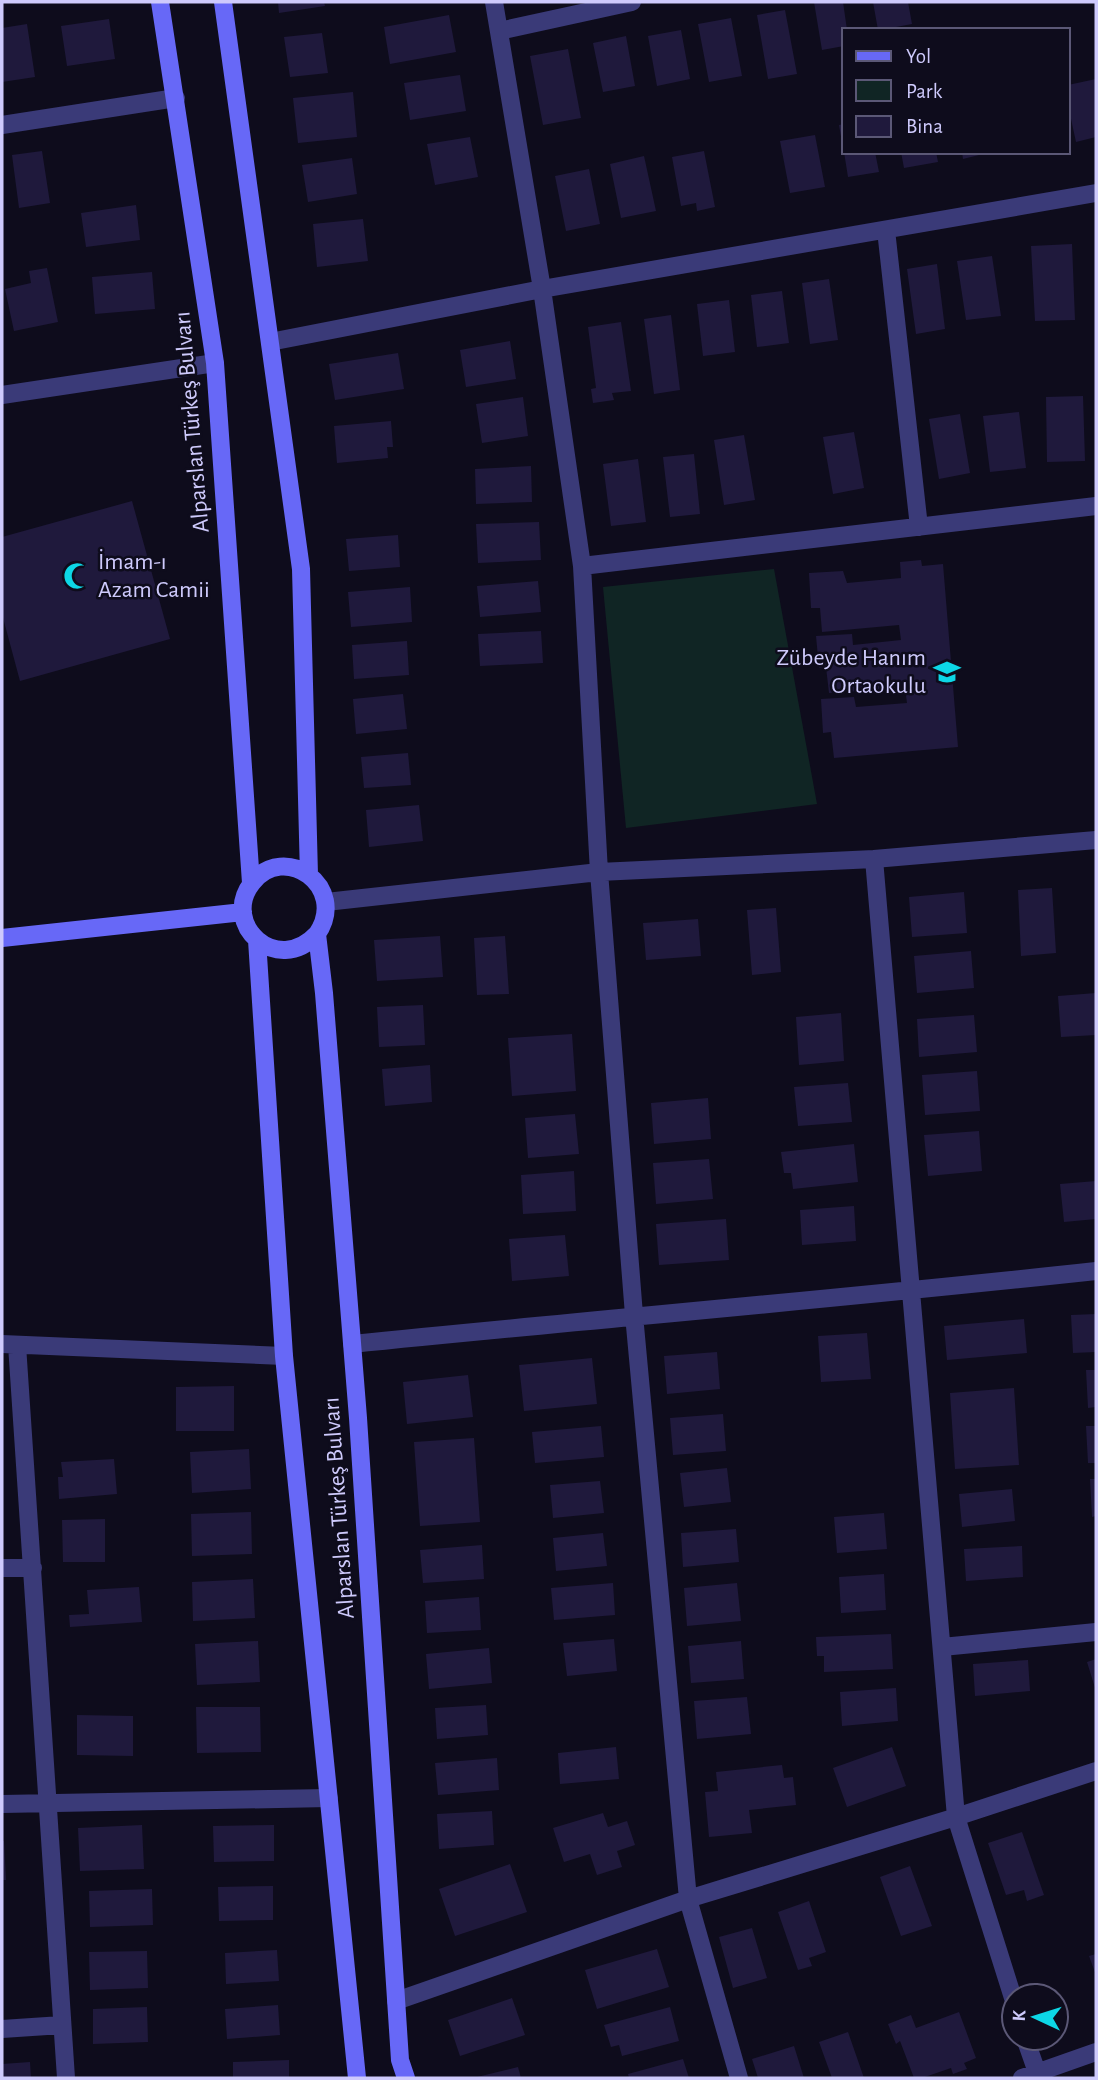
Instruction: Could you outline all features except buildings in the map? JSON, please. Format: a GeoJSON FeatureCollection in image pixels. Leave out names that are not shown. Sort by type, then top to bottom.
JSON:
{"type":"FeatureCollection","features":[{"type":"Feature","properties":{"kind":"main road","name":"Alparslan Türkeş Bulvarı"},"geometry":{"type":"LineString","coordinates":[[160,2],[215,363],[251,883],[243,912],[248,930],[257,940],[284,1356],[357,2078]]}},
{"type":"Feature","properties":{"kind":"main road"},"geometry":{"type":"LineString","coordinates":[[223,2],[300,569],[309,875]]}},
{"type":"Feature","properties":{"kind":"main road"},"geometry":{"type":"LineString","coordinates":[[251,883],[260,874],[284,866],[298,868],[319,884],[326,902]]}},
{"type":"Feature","properties":{"kind":"main road","name":"Alparslan Türkeş Bulvarı"},"geometry":{"type":"LineString","coordinates":[[326,902],[324,922],[317,934],[352,1344],[400,2060],[405,2078]]}},
{"type":"Feature","properties":{"kind":"main road"},"geometry":{"type":"LineString","coordinates":[[2,938],[243,912]]}},
{"type":"Feature","properties":{"kind":"main road"},"geometry":{"type":"LineString","coordinates":[[257,940],[268,947],[295,949],[308,943],[317,934]]}},
{"type":"Feature","properties":{"kind":"street"},"geometry":{"type":"LineString","coordinates":[[494,2],[542,289],[582,566],[599,872],[634,1315],[688,1899],[739,2078]]}},
{"type":"Feature","properties":{"kind":"street"},"geometry":{"type":"LineString","coordinates":[[499,31],[632,2]]}},
{"type":"Feature","properties":{"kind":"street"},"geometry":{"type":"LineString","coordinates":[[2,125],[176,98]]}},
{"type":"Feature","properties":{"kind":"street"},"geometry":{"type":"LineString","coordinates":[[270,342],[542,289],[1096,193]]}},
{"type":"Feature","properties":{"kind":"street"},"geometry":{"type":"LineString","coordinates":[[886,230],[919,527]]}},
{"type":"Feature","properties":{"kind":"street"},"geometry":{"type":"LineString","coordinates":[[2,394],[215,363]]}},
{"type":"Feature","properties":{"kind":"street"},"geometry":{"type":"LineString","coordinates":[[582,566],[1096,506]]}},
{"type":"Feature","properties":{"kind":"street"},"geometry":{"type":"LineString","coordinates":[[326,902],[599,872],[873,859],[1096,840]]}},
{"type":"Feature","properties":{"kind":"street"},"geometry":{"type":"LineString","coordinates":[[873,859],[956,1816],[1008,1982]]}},
{"type":"Feature","properties":{"kind":"street"},"geometry":{"type":"LineString","coordinates":[[352,1344],[1096,1271]]}},
{"type":"Feature","properties":{"kind":"street"},"geometry":{"type":"LineString","coordinates":[[66,2078],[33,1568],[9,1344],[284,1356]]}},
{"type":"Feature","properties":{"kind":"street"},"geometry":{"type":"LineString","coordinates":[[2,1568],[33,1568]]}},
{"type":"Feature","properties":{"kind":"street"},"geometry":{"type":"LineString","coordinates":[[942,1647],[1096,1632]]}},
{"type":"Feature","properties":{"kind":"street"},"geometry":{"type":"LineString","coordinates":[[397,2001],[688,1899],[1096,1770]]}},
{"type":"Feature","properties":{"kind":"street"},"geometry":{"type":"LineString","coordinates":[[2,1804],[329,1798]]}},
{"type":"Feature","properties":{"kind":"street"},"geometry":{"type":"LineString","coordinates":[[2,2029],[62,2025]]}},
{"type":"Feature","properties":{"kind":"street"},"geometry":{"type":"LineString","coordinates":[[1028,2052],[1032,2077],[1096,2052]]}},
{"type":"Feature","properties":{"kind":"green space"},"geometry":{"type":"Polygon","coordinates":[[[774,569],[817,804],[626,828],[603,587],[774,569]]]}},
{"type":"Feature","properties":{"kind":"place","name":"İmam-ı Azam Camii"},"geometry":{"type":"Point","coordinates":[77,576]}},
{"type":"Feature","properties":{"kind":"place","name":"Zübeyde Hanım Ortaokulu"},"geometry":{"type":"Point","coordinates":[947,672]}}]}
